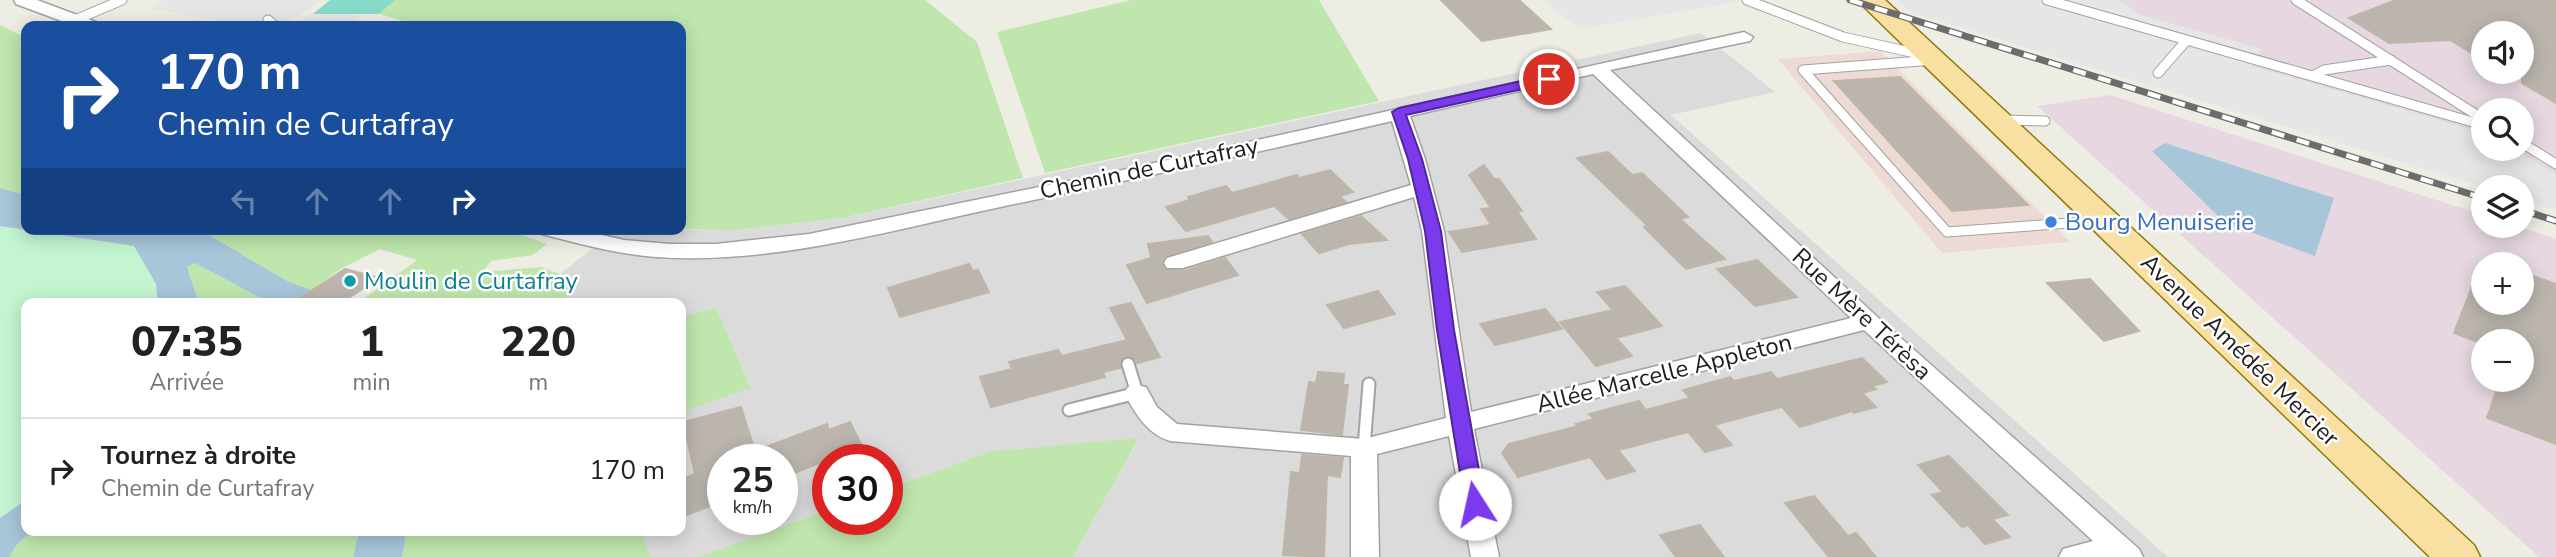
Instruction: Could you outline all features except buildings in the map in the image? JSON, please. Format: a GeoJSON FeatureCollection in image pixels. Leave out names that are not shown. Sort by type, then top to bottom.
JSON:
{"type":"FeatureCollection","features":[{"type":"Feature","properties":{"kind":"main road","name":"Avenue Amédée Mercier"},"geometry":{"type":"LineString","coordinates":[[1870,0],[2458,557]]}},
{"type":"Feature","properties":{"kind":"street"},"geometry":{"type":"LineString","coordinates":[[22,0],[78,21]]}},
{"type":"Feature","properties":{"kind":"street","name":"Chemin de Curtafray"},"geometry":{"type":"LineString","coordinates":[[572,235],[605,244],[670,251],[746,247],[845,233],[1070,187],[1598,69],[1640,57],[1744,37]]}},
{"type":"Feature","properties":{"kind":"street","name":"Rue Mère Térèsa"},"geometry":{"type":"LineString","coordinates":[[1598,69],[1869,321],[2123,551]]}},
{"type":"Feature","properties":{"kind":"street"},"geometry":{"type":"LineString","coordinates":[[1399,112],[1433,231],[1460,425],[1485,557]]}},
{"type":"Feature","properties":{"kind":"street"},"geometry":{"type":"LineString","coordinates":[[1175,263],[1422,188]]}},
{"type":"Feature","properties":{"kind":"street","name":"Allée Marcelle Appleton"},"geometry":{"type":"LineString","coordinates":[[1137,393],[1147,412],[1170,432],[1364,448],[1869,321]]}},
{"type":"Feature","properties":{"kind":"street"},"geometry":{"type":"LineString","coordinates":[[1364,448],[1365,557]]}},
{"type":"Feature","properties":{"kind":"street"},"geometry":{"type":"LineString","coordinates":[[2073,557],[2123,551]]}},
{"type":"Feature","properties":{"kind":"lane"},"geometry":{"type":"LineString","coordinates":[[86,21],[122,0]]}},
{"type":"Feature","properties":{"kind":"lane"},"geometry":{"type":"LineString","coordinates":[[1747,0],[1843,37],[1932,58]]}},
{"type":"Feature","properties":{"kind":"lane"},"geometry":{"type":"LineString","coordinates":[[2047,0],[2471,122]]}},
{"type":"Feature","properties":{"kind":"lane"},"geometry":{"type":"LineString","coordinates":[[2296,0],[2471,111]]}},
{"type":"Feature","properties":{"kind":"lane"},"geometry":{"type":"LineString","coordinates":[[2158,73],[2186,41]]}},
{"type":"Feature","properties":{"kind":"lane"},"geometry":{"type":"LineString","coordinates":[[1932,58],[1803,70],[1947,232],[2103,220]]}},
{"type":"Feature","properties":{"kind":"lane"},"geometry":{"type":"LineString","coordinates":[[2313,76],[2324,70],[2391,60]]}},
{"type":"Feature","properties":{"kind":"lane"},"geometry":{"type":"LineString","coordinates":[[1997,120],[2045,121]]}},
{"type":"Feature","properties":{"kind":"lane"},"geometry":{"type":"LineString","coordinates":[[2534,150],[2556,164]]}},
{"type":"Feature","properties":{"kind":"lane"},"geometry":{"type":"LineString","coordinates":[[1069,410],[1137,393],[1128,364]]}},
{"type":"Feature","properties":{"kind":"lane"},"geometry":{"type":"LineString","coordinates":[[1364,448],[1369,384]]}},
{"type":"Feature","properties":{"kind":"shaded area"},"geometry":{"type":"Polygon","coordinates":[[[164,0],[323,0],[290,21],[219,21],[148,8],[164,0]]]}},
{"type":"Feature","properties":{"kind":"shaded area"},"geometry":{"type":"Polygon","coordinates":[[[330,0],[395,0],[379,14],[313,14],[330,0]]]}},
{"type":"Feature","properties":{"kind":"shaded area"},"geometry":{"type":"Polygon","coordinates":[[[1542,0],[1748,0],[1579,29],[1542,0]]]}},
{"type":"Feature","properties":{"kind":"shaded area"},"geometry":{"type":"Polygon","coordinates":[[[1898,0],[2556,0],[2556,209],[2534,203],[2534,175],[2471,175],[2471,183],[1911,12],[1898,0]]]}},
{"type":"Feature","properties":{"kind":"shaded area"},"geometry":{"type":"Polygon","coordinates":[[[1898,0],[2119,0],[2141,15],[2262,49],[2251,66],[2471,130],[2471,161],[2533,161],[2556,175],[2556,209],[2534,203],[2534,175],[2471,175],[2471,183],[1911,12],[1898,0]]]}},
{"type":"Feature","properties":{"kind":"shaded area"},"geometry":{"type":"Polygon","coordinates":[[[313,14],[363,15],[355,21],[300,21],[313,14]]]}},
{"type":"Feature","properties":{"kind":"shaded area"},"geometry":{"type":"Polygon","coordinates":[[[1701,33],[1775,92],[1671,115],[2168,557],[1073,557],[1139,439],[992,451],[903,483],[903,444],[812,444],[812,516],[798,521],[798,444],[707,444],[707,535],[759,535],[698,557],[650,557],[643,536],[686,536],[686,410],[751,387],[716,307],[686,316],[686,298],[567,298],[560,274],[609,235],[686,235],[686,230],[735,230],[843,218],[1701,33]]]}},
{"type":"Feature","properties":{"kind":"shaded area"},"geometry":{"type":"Polygon","coordinates":[[[1880,51],[2070,242],[1942,253],[1778,59],[1880,51]]]}},
{"type":"Feature","properties":{"kind":"shaded area"},"geometry":{"type":"Polygon","coordinates":[[[2110,95],[2471,211],[2471,238],[2534,238],[2534,232],[2556,239],[2556,557],[2539,557],[2037,106],[2110,95]]]}},
{"type":"Feature","properties":{"kind":"shaded area"},"geometry":{"type":"Polygon","coordinates":[[[2165,143],[2334,198],[2315,256],[2224,222],[2152,151],[2165,143]]]}},
{"type":"Feature","properties":{"kind":"shaded area"},"geometry":{"type":"Polygon","coordinates":[[[0,188],[21,194],[21,229],[0,226],[0,188]]]}},
{"type":"Feature","properties":{"kind":"shaded area"},"geometry":{"type":"Polygon","coordinates":[[[60,235],[209,235],[287,281],[311,290],[300,298],[261,298],[195,263],[187,267],[197,298],[157,298],[156,284],[134,246],[60,235]]]}},
{"type":"Feature","properties":{"kind":"shaded area"},"geometry":{"type":"Polygon","coordinates":[[[21,503],[21,536],[27,536],[18,543],[9,557],[0,557],[0,518],[21,503]]]}},
{"type":"Feature","properties":{"kind":"shaded area"},"geometry":{"type":"Polygon","coordinates":[[[358,536],[406,536],[402,557],[353,557],[358,536]]]}},
{"type":"Feature","properties":{"kind":"green space"},"geometry":{"type":"Polygon","coordinates":[[[395,0],[925,0],[977,42],[1023,178],[842,218],[735,230],[686,229],[686,21],[403,21],[379,14],[395,0]]]}},
{"type":"Feature","properties":{"kind":"green space"},"geometry":{"type":"Polygon","coordinates":[[[1131,0],[1319,0],[1379,101],[1045,173],[997,32],[1131,0]]]}},
{"type":"Feature","properties":{"kind":"green space"},"geometry":{"type":"Polygon","coordinates":[[[0,25],[21,36],[21,194],[0,188],[0,25]]]}},
{"type":"Feature","properties":{"kind":"green space"},"geometry":{"type":"Polygon","coordinates":[[[0,226],[21,229],[21,235],[60,235],[134,246],[156,284],[157,298],[21,298],[21,503],[0,518],[0,226]]]}},
{"type":"Feature","properties":{"kind":"green space"},"geometry":{"type":"Polygon","coordinates":[[[209,235],[522,235],[547,244],[533,255],[491,261],[483,272],[541,267],[560,274],[567,298],[365,298],[417,260],[380,249],[342,268],[311,290],[287,281],[209,235]]]}},
{"type":"Feature","properties":{"kind":"green space"},"geometry":{"type":"Polygon","coordinates":[[[195,263],[261,298],[197,298],[187,267],[195,263]]]}},
{"type":"Feature","properties":{"kind":"green space"},"geometry":{"type":"Polygon","coordinates":[[[716,307],[751,388],[686,410],[686,316],[716,307]]]}},
{"type":"Feature","properties":{"kind":"green space"},"geometry":{"type":"Polygon","coordinates":[[[1139,438],[1073,557],[698,557],[759,535],[798,535],[798,521],[812,516],[812,535],[903,535],[903,483],[992,451],[1139,438]]]}},
{"type":"Feature","properties":{"kind":"green space"},"geometry":{"type":"Polygon","coordinates":[[[27,536],[358,536],[353,557],[9,557],[18,543],[27,536]]]}},
{"type":"Feature","properties":{"kind":"green space"},"geometry":{"type":"Polygon","coordinates":[[[406,536],[643,536],[650,557],[402,557],[406,536]]]}},
{"type":"Feature","properties":{"kind":"railway"},"geometry":{"type":"LineString","coordinates":[[1850,0],[2471,194]]}},
{"type":"Feature","properties":{"kind":"railway"},"geometry":{"type":"LineString","coordinates":[[2534,214],[2556,221]]}},
{"type":"Feature","properties":{"kind":"place","name":"Bourg Menuiserie"},"geometry":{"type":"Point","coordinates":[2051,222]}},
{"type":"Feature","properties":{"kind":"place","name":"Moulin de Curtafray"},"geometry":{"type":"Point","coordinates":[350,281]}},
{"type":"Feature","properties":{"kind":"route"},"geometry":{"type":"LineString","coordinates":[[1475,504],[1460,425],[1433,231],[1415,159],[1399,112],[1549,79]]}}]}
